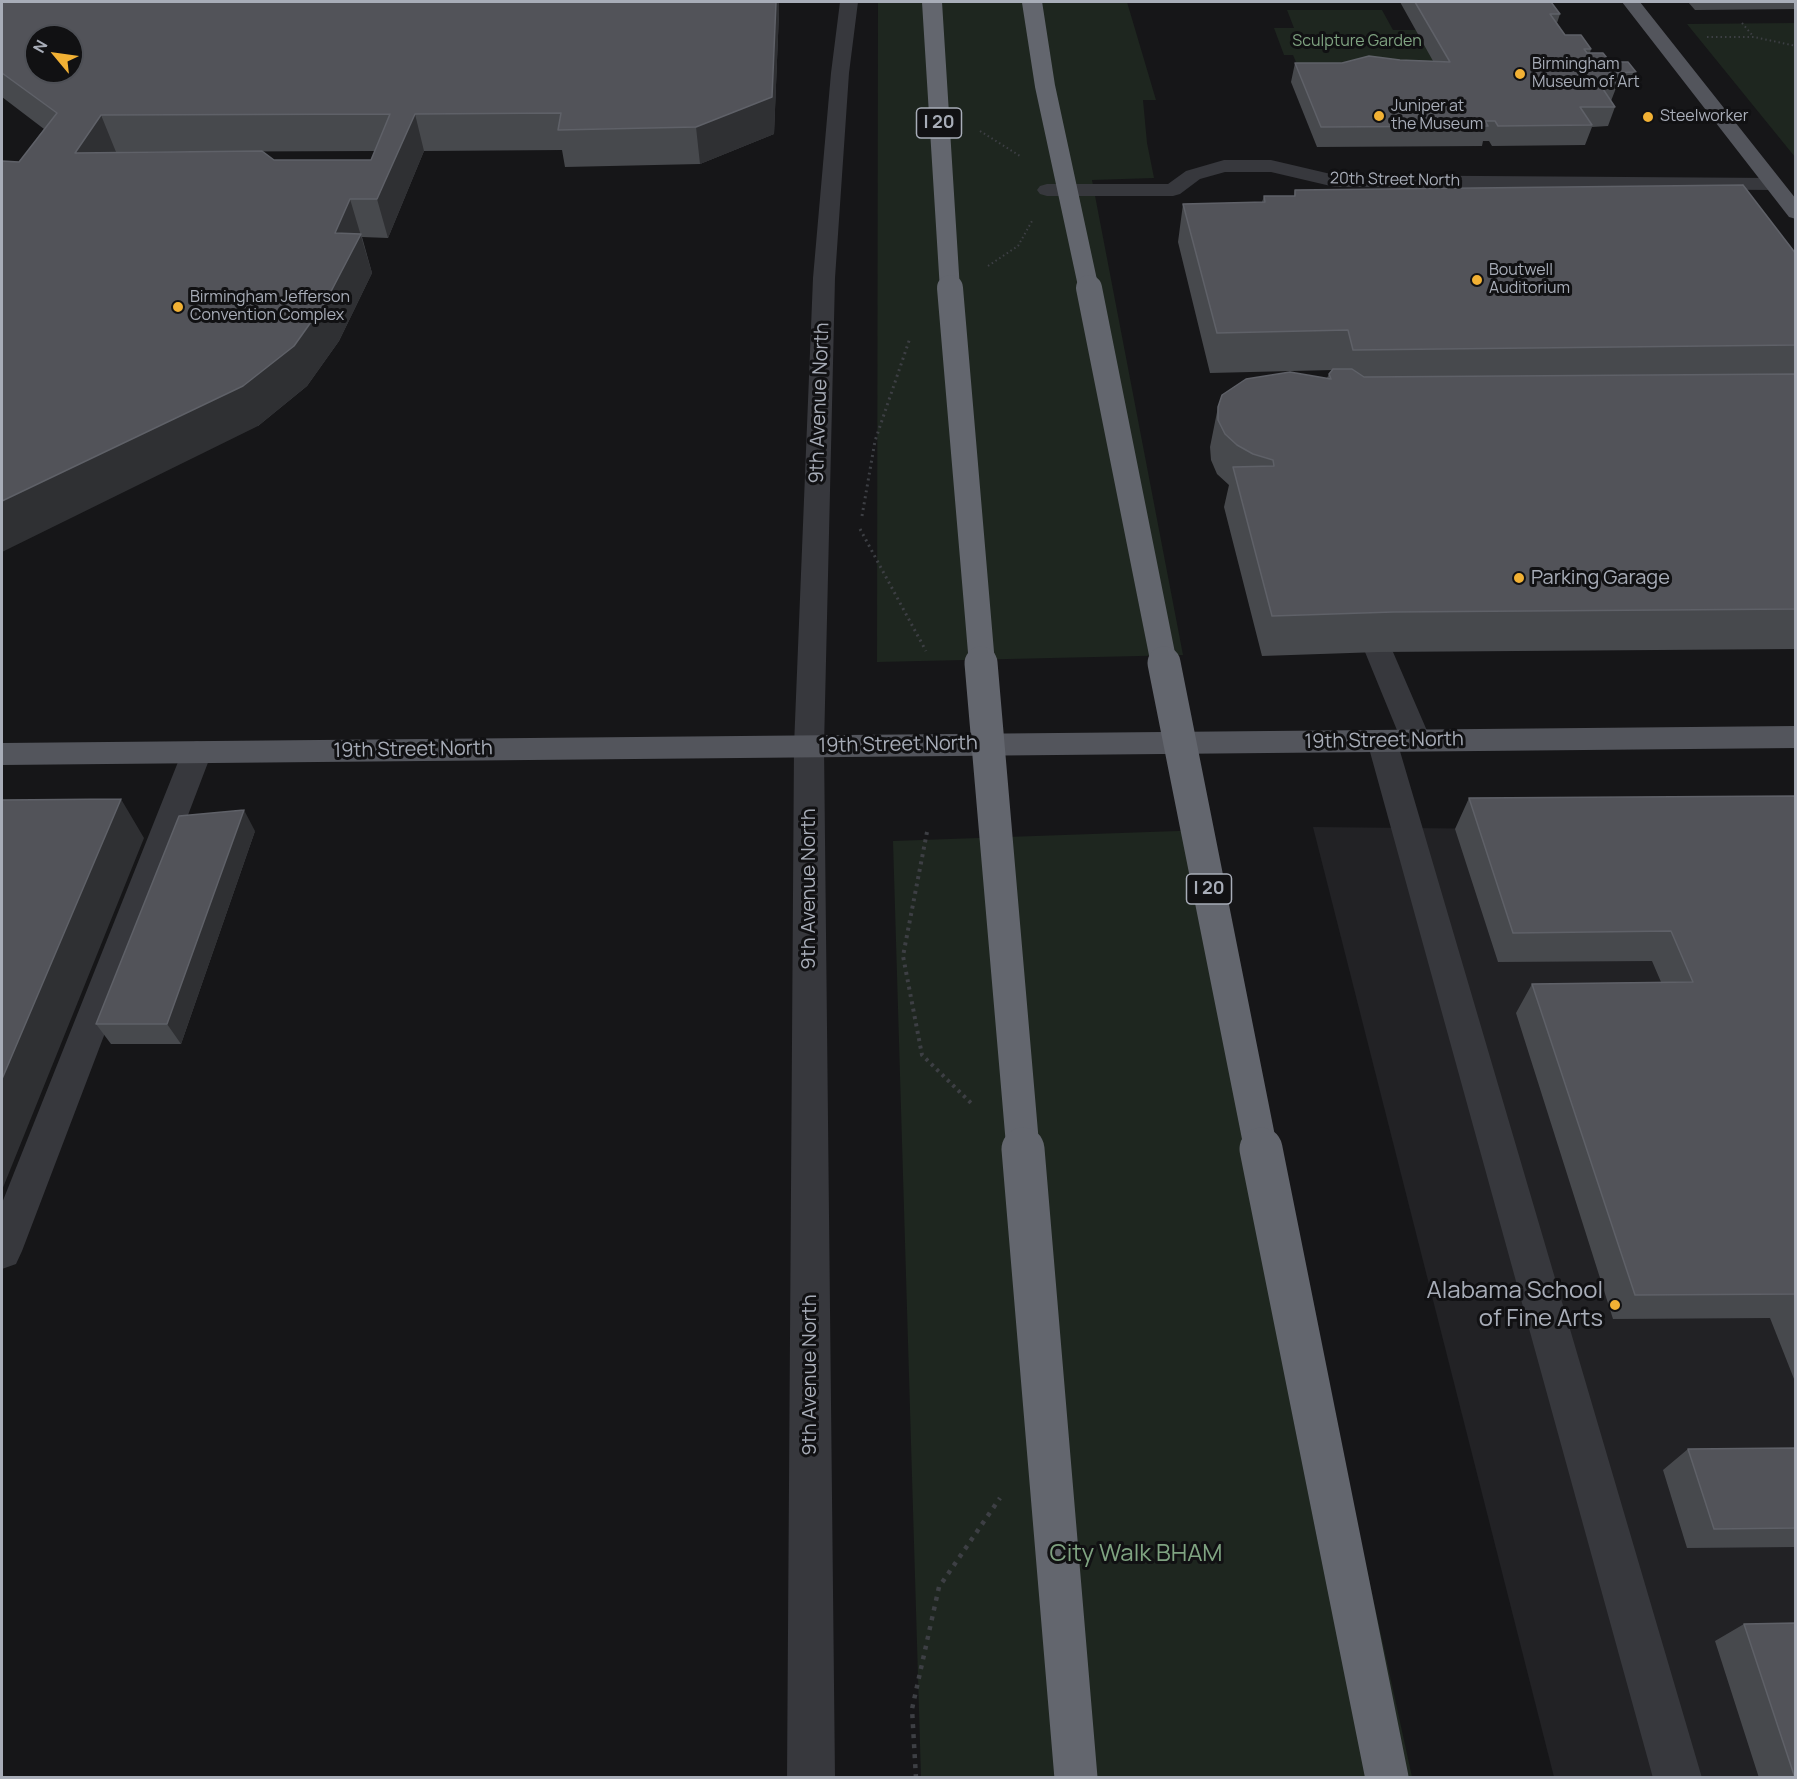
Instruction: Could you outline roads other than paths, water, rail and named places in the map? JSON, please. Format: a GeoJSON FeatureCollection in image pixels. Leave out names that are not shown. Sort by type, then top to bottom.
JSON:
{"type":"FeatureCollection","features":[{"type":"Feature","properties":{"kind":"highway","name":"I 20"},"geometry":{"type":"LineString","coordinates":[[932,2],[945,233],[1076,1778]]}},
{"type":"Feature","properties":{"kind":"highway","name":"I 20"},"geometry":{"type":"LineString","coordinates":[[1032,2],[1045,86],[1083,258],[1387,1778]]}},
{"type":"Feature","properties":{"kind":"main road"},"geometry":{"type":"LineString","coordinates":[[1631,2],[1796,213]]}},
{"type":"Feature","properties":{"kind":"main road","name":"19th Street North"},"geometry":{"type":"LineString","coordinates":[[2,754],[1796,737]]}},
{"type":"Feature","properties":{"kind":"street","name":"9th Avenue North"},"geometry":{"type":"LineString","coordinates":[[811,1778],[808,746],[824,278],[840,73],[849,2]]}},
{"type":"Feature","properties":{"kind":"street","name":"20th Street North"},"geometry":{"type":"LineString","coordinates":[[1047,190],[1173,190],[1193,175],[1224,166],[1271,166],[1335,181],[1773,184]]}},
{"type":"Feature","properties":{"kind":"street"},"geometry":{"type":"LineString","coordinates":[[1379,652],[1399,741],[1678,1778]]}},
{"type":"Feature","properties":{"kind":"street"},"geometry":{"type":"LineString","coordinates":[[2,1251],[197,752]]}},
{"type":"Feature","properties":{"kind":"place","name":"Birmingham Museum of Art"},"geometry":{"type":"Point","coordinates":[1520,74]}},
{"type":"Feature","properties":{"kind":"place","name":"Juniper at the Museum"},"geometry":{"type":"Point","coordinates":[1379,116]}},
{"type":"Feature","properties":{"kind":"place","name":"Steelworker"},"geometry":{"type":"Point","coordinates":[1648,117]}},
{"type":"Feature","properties":{"kind":"place","name":"Boutwell Auditorium"},"geometry":{"type":"Point","coordinates":[1477,280]}},
{"type":"Feature","properties":{"kind":"place","name":"Birmingham Jefferson Convention Complex"},"geometry":{"type":"Point","coordinates":[178,307]}},
{"type":"Feature","properties":{"kind":"place","name":"Parking Garage"},"geometry":{"type":"Point","coordinates":[1519,578]}},
{"type":"Feature","properties":{"kind":"place","name":"Alabama School of Fine Arts"},"geometry":{"type":"Point","coordinates":[1615,1305]}},
{"type":"Feature","properties":{"kind":"park label","name":"Sculpture Garden"},"geometry":{"type":"Point","coordinates":[1357,42]}},
{"type":"Feature","properties":{"kind":"park label","name":"City Walk BHAM"},"geometry":{"type":"Point","coordinates":[1136,1554]}}]}
